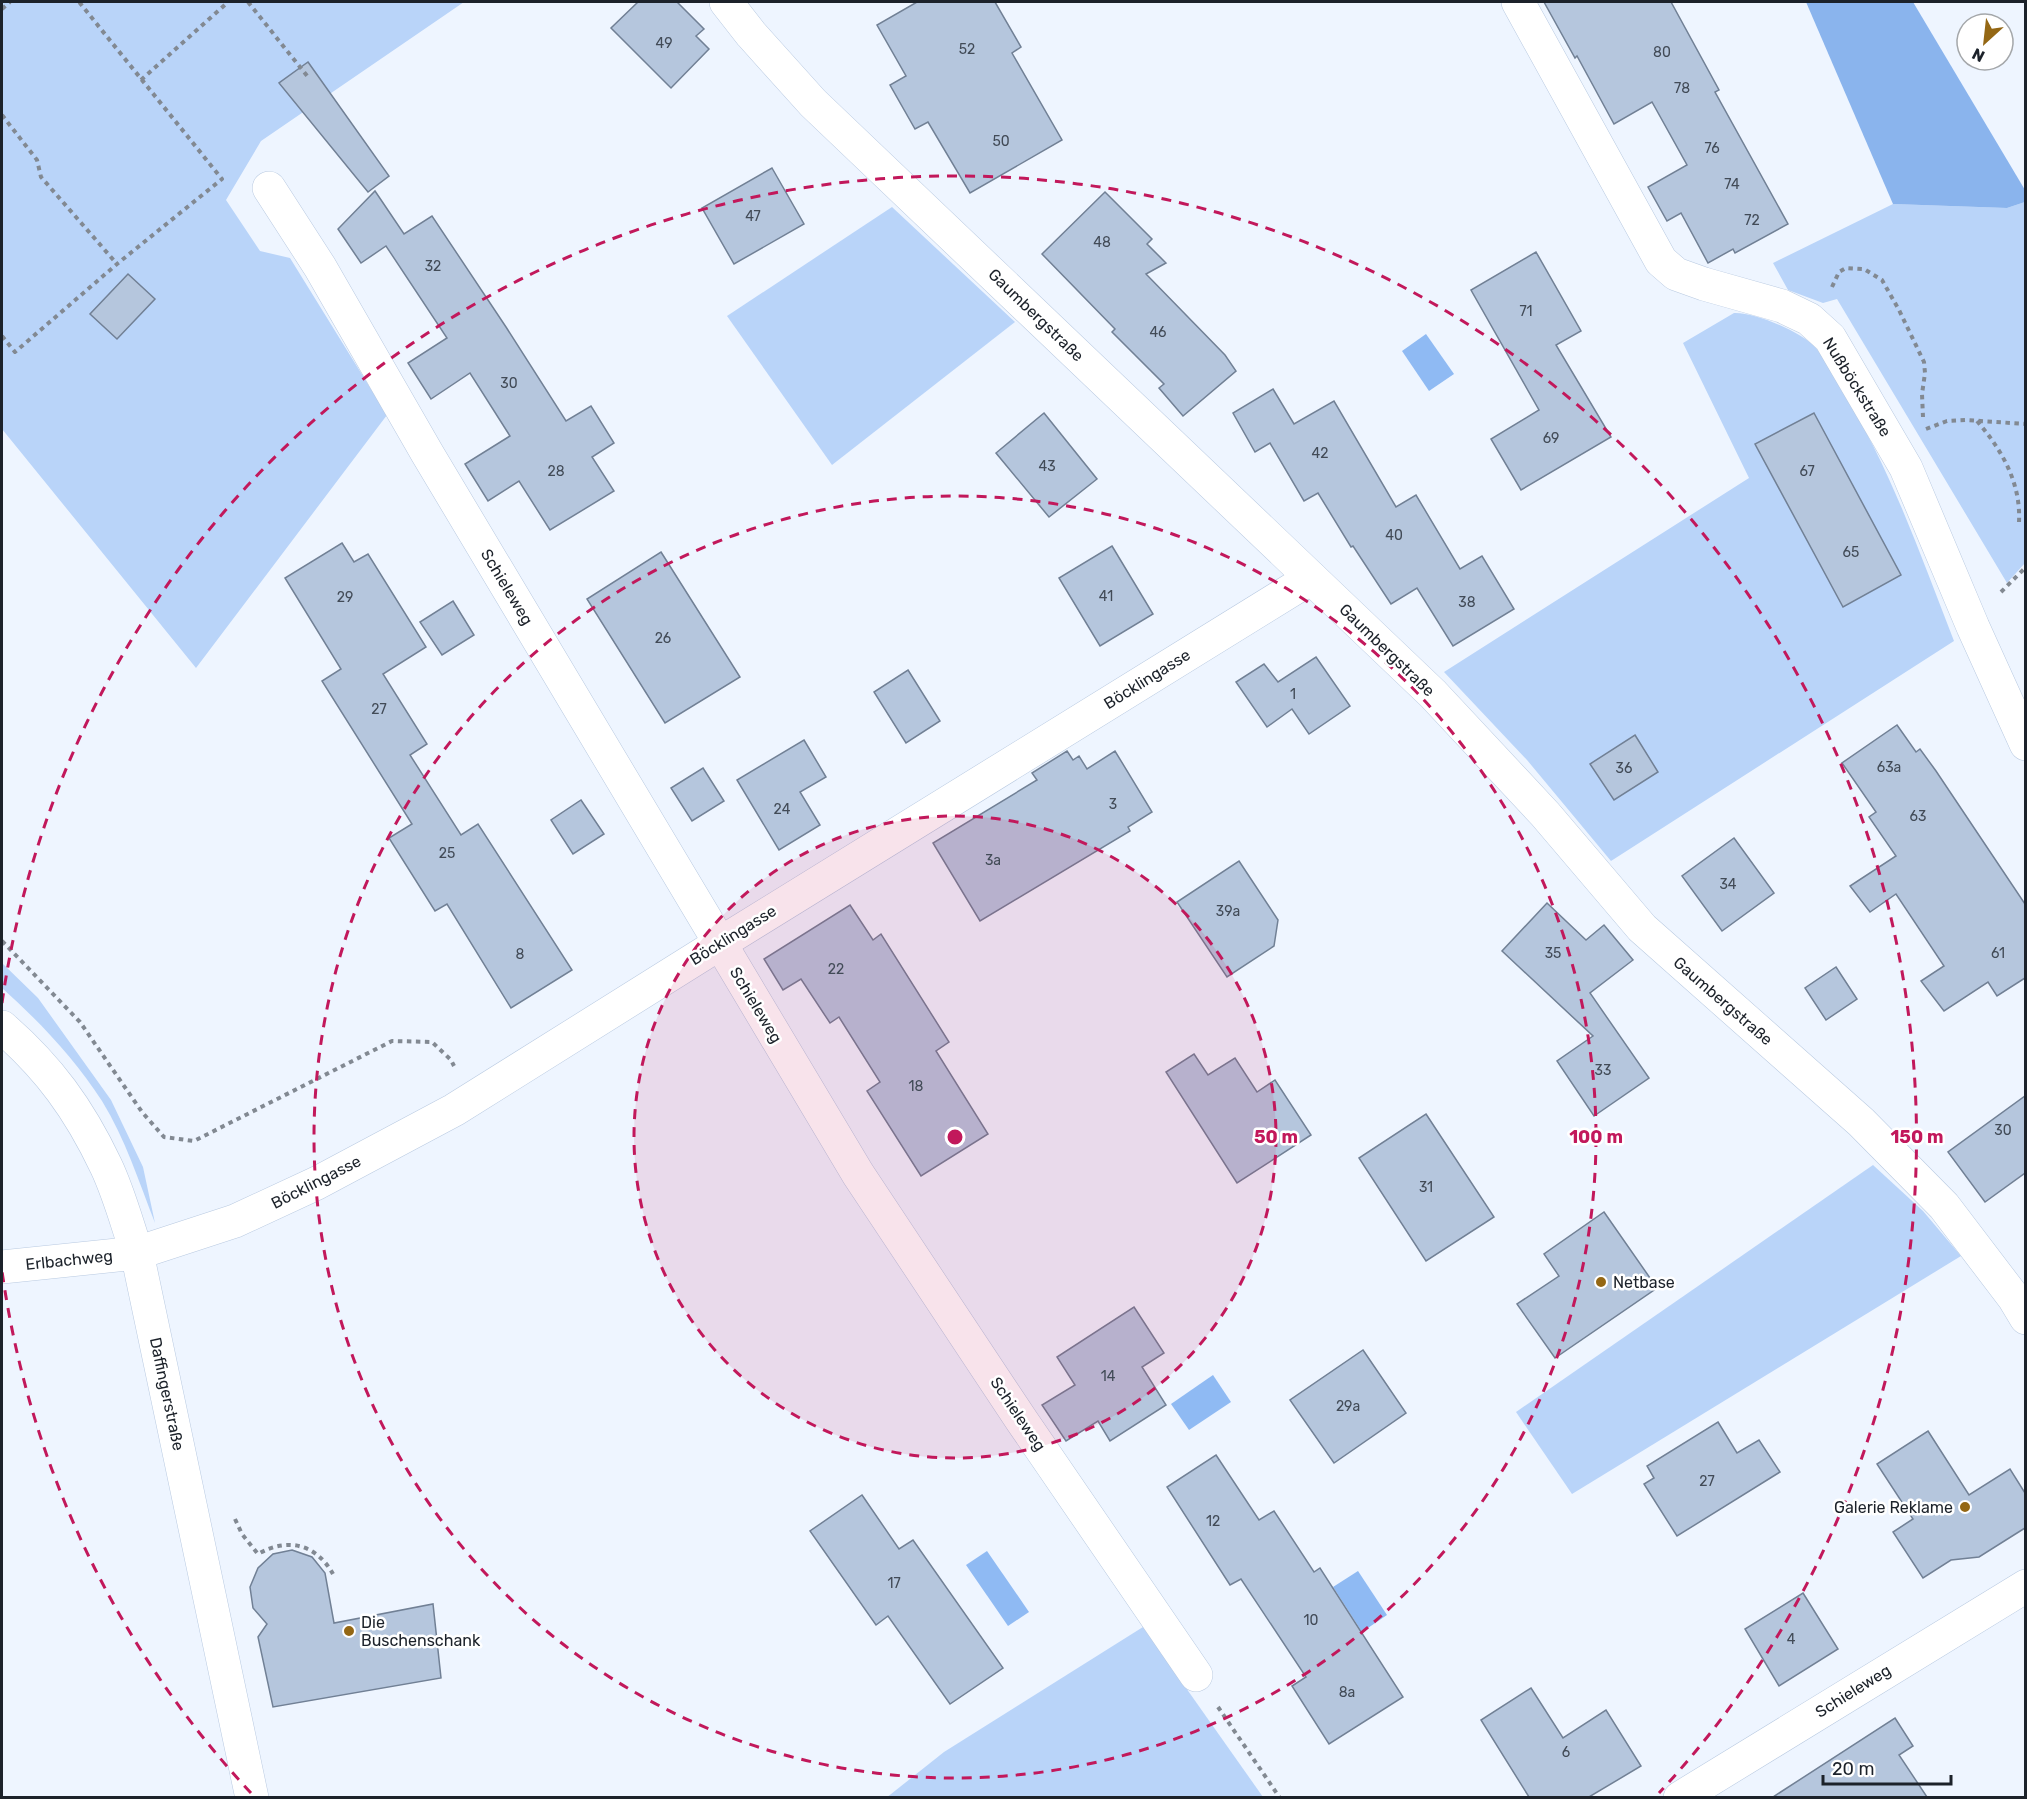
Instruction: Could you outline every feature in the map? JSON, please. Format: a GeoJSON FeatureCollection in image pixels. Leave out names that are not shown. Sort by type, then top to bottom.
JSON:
{"type":"FeatureCollection","features":[{"type":"Feature","properties":{"kind":"street","name":"Gaumbergstraße"},"geometry":{"type":"LineString","coordinates":[[726,2],[813,103],[1433,694],[1545,814],[1642,928],[1861,1122],[1944,1206],[2014,1298],[2025,1318]]}},
{"type":"Feature","properties":{"kind":"street","name":"Nußböckstraße"},"geometry":{"type":"LineString","coordinates":[[1518,2],[1661,261],[1676,274],[1782,306],[1809,320],[1830,338],[1906,468],[2025,744]]}},
{"type":"Feature","properties":{"kind":"street","name":"Schieleweg"},"geometry":{"type":"LineString","coordinates":[[269,188],[320,267],[427,453],[864,1184],[1196,1675]]}},
{"type":"Feature","properties":{"kind":"street","name":"Böcklingasse"},"geometry":{"type":"LineString","coordinates":[[137,1253],[235,1221],[317,1183],[454,1110],[1311,578]]}},
{"type":"Feature","properties":{"kind":"street","name":"Daffingerstraße"},"geometry":{"type":"LineString","coordinates":[[2,1027],[40,1063],[67,1095],[107,1167],[137,1253],[252,1797]]}},
{"type":"Feature","properties":{"kind":"street","name":"Erlbachweg"},"geometry":{"type":"LineString","coordinates":[[2,1267],[137,1253]]}},
{"type":"Feature","properties":{"kind":"street","name":"Schieleweg"},"geometry":{"type":"LineString","coordinates":[[1680,1797],[2025,1586]]}},
{"type":"Feature","properties":{"kind":"path"},"geometry":{"type":"LineString","coordinates":[[2,9],[10,2]]}},
{"type":"Feature","properties":{"kind":"path"},"geometry":{"type":"LineString","coordinates":[[2,336],[15,352],[117,264],[222,179],[79,2]]}},
{"type":"Feature","properties":{"kind":"path"},"geometry":{"type":"LineString","coordinates":[[141,80],[228,2]]}},
{"type":"Feature","properties":{"kind":"path"},"geometry":{"type":"LineString","coordinates":[[248,2],[308,77]]}},
{"type":"Feature","properties":{"kind":"path"},"geometry":{"type":"LineString","coordinates":[[2,115],[38,160],[41,177],[117,264]]}},
{"type":"Feature","properties":{"kind":"path"},"geometry":{"type":"LineString","coordinates":[[1831,291],[1836,277],[1846,268],[1864,269],[1882,280],[1924,362],[1922,412],[1926,429]]}},
{"type":"Feature","properties":{"kind":"path"},"geometry":{"type":"LineString","coordinates":[[1918,434],[1947,421],[2025,424]]}},
{"type":"Feature","properties":{"kind":"path"},"geometry":{"type":"LineString","coordinates":[[1977,421],[1994,441],[2012,478],[2019,497],[2019,522]]}},
{"type":"Feature","properties":{"kind":"path"},"geometry":{"type":"LineString","coordinates":[[2001,592],[2025,567]]}},
{"type":"Feature","properties":{"kind":"path"},"geometry":{"type":"LineString","coordinates":[[2,941],[80,1022],[142,1112],[164,1137],[194,1141],[392,1041],[432,1042],[451,1060],[472,1098]]}},
{"type":"Feature","properties":{"kind":"path"},"geometry":{"type":"LineString","coordinates":[[232,1509],[242,1534],[258,1554],[271,1547],[302,1546],[326,1561],[333,1574]]}},
{"type":"Feature","properties":{"kind":"path"},"geometry":{"type":"LineString","coordinates":[[1196,1675],[1280,1797]]}},
{"type":"Feature","properties":{"kind":"shaded area"},"geometry":{"type":"Polygon","coordinates":[[[2,2],[464,2],[261,141],[226,200],[260,251],[290,258],[387,415],[196,668],[2,429],[2,2]]]}},
{"type":"Feature","properties":{"kind":"shaded area"},"geometry":{"type":"Polygon","coordinates":[[[1806,2],[1913,2],[2025,190],[2025,202],[2007,208],[1893,204],[1806,2]]]}},
{"type":"Feature","properties":{"kind":"shaded area"},"geometry":{"type":"Polygon","coordinates":[[[2025,202],[2025,563],[2007,583],[1837,299],[1823,303],[1788,290],[1773,263],[1893,204],[2007,208],[2025,202]]]}},
{"type":"Feature","properties":{"kind":"shaded area"},"geometry":{"type":"Polygon","coordinates":[[[892,207],[1015,322],[832,465],[727,316],[892,207]]]}},
{"type":"Feature","properties":{"kind":"shaded area"},"geometry":{"type":"Polygon","coordinates":[[[1734,313],[1765,319],[1800,336],[1816,348],[1858,417],[1889,479],[1954,641],[1611,861],[1527,760],[1444,672],[1749,478],[1683,343],[1734,313]]]}},
{"type":"Feature","properties":{"kind":"shaded area"},"geometry":{"type":"Polygon","coordinates":[[[1426,334],[1454,374],[1429,391],[1402,351],[1426,334]]]}},
{"type":"Feature","properties":{"kind":"shaded area"},"geometry":{"type":"Polygon","coordinates":[[[2,963],[38,998],[111,1100],[143,1167],[155,1223],[125,1145],[102,1101],[56,1041],[2,988],[2,963]]]}},
{"type":"Feature","properties":{"kind":"shaded area"},"geometry":{"type":"Polygon","coordinates":[[[1873,1165],[1923,1211],[1961,1256],[1572,1494],[1516,1412],[1873,1165]]]}},
{"type":"Feature","properties":{"kind":"shaded area"},"geometry":{"type":"Polygon","coordinates":[[[1213,1375],[1231,1402],[1189,1430],[1171,1404],[1213,1375]]]}},
{"type":"Feature","properties":{"kind":"shaded area"},"geometry":{"type":"Polygon","coordinates":[[[987,1551],[1029,1612],[1008,1626],[966,1565],[987,1551]]]}},
{"type":"Feature","properties":{"kind":"shaded area"},"geometry":{"type":"Polygon","coordinates":[[[1358,1571],[1387,1615],[1362,1632],[1333,1587],[1358,1571]]]}},
{"type":"Feature","properties":{"kind":"shaded area"},"geometry":{"type":"Polygon","coordinates":[[[1143,1627],[1263,1797],[886,1798],[944,1752],[1143,1627]]]}},
{"type":"Feature","properties":{"kind":"building"},"geometry":{"type":"Polygon","coordinates":[[[638,2],[677,2],[704,29],[696,36],[709,49],[671,88],[611,28],[638,2]]]}},
{"type":"Feature","properties":{"kind":"building"},"geometry":{"type":"Polygon","coordinates":[[[917,2],[995,2],[1021,47],[1012,53],[1062,140],[970,193],[928,122],[915,129],[890,85],[906,76],[877,25],[917,2]]]}},
{"type":"Feature","properties":{"kind":"building"},"geometry":{"type":"Polygon","coordinates":[[[1544,2],[1671,2],[1719,90],[1715,92],[1788,224],[1735,253],[1733,249],[1708,263],[1681,213],[1667,221],[1648,187],[1687,165],[1652,102],[1614,124],[1544,2]]]}},
{"type":"Feature","properties":{"kind":"building"},"geometry":{"type":"Polygon","coordinates":[[[308,62],[389,176],[368,192],[279,83],[308,62]]]}},
{"type":"Feature","properties":{"kind":"building"},"geometry":{"type":"Polygon","coordinates":[[[772,168],[804,224],[734,264],[702,208],[772,168]]]}},
{"type":"Feature","properties":{"kind":"building"},"geometry":{"type":"Polygon","coordinates":[[[375,191],[404,234],[432,216],[566,421],[591,406],[614,443],[592,457],[614,491],[550,530],[519,481],[488,501],[465,464],[510,436],[470,373],[431,399],[408,363],[447,338],[386,246],[361,263],[338,229],[375,191]]]}},
{"type":"Feature","properties":{"kind":"building"},"geometry":{"type":"Polygon","coordinates":[[[1105,192],[1152,239],[1147,244],[1166,263],[1146,274],[1225,355],[1236,371],[1183,416],[1159,388],[1164,384],[1112,332],[1115,329],[1042,254],[1105,192]]]}},
{"type":"Feature","properties":{"kind":"building"},"geometry":{"type":"Polygon","coordinates":[[[1536,252],[1581,331],[1556,345],[1611,437],[1521,490],[1491,439],[1539,410],[1471,290],[1536,252]]]}},
{"type":"Feature","properties":{"kind":"building"},"geometry":{"type":"Polygon","coordinates":[[[128,274],[155,299],[117,339],[90,314],[128,274]]]}},
{"type":"Feature","properties":{"kind":"building"},"geometry":{"type":"Polygon","coordinates":[[[1273,389],[1294,424],[1334,401],[1396,507],[1416,495],[1460,569],[1482,556],[1514,609],[1453,646],[1417,588],[1391,604],[1353,546],[1351,547],[1318,493],[1304,501],[1270,443],[1255,452],[1233,413],[1273,389]]]}},
{"type":"Feature","properties":{"kind":"building"},"geometry":{"type":"Polygon","coordinates":[[[1044,413],[1097,479],[1049,517],[996,453],[1044,413]]]}},
{"type":"Feature","properties":{"kind":"building"},"geometry":{"type":"Polygon","coordinates":[[[1814,413],[1901,575],[1843,607],[1755,444],[1814,413]]]}},
{"type":"Feature","properties":{"kind":"building"},"geometry":{"type":"Polygon","coordinates":[[[342,543],[354,562],[368,554],[426,647],[383,674],[427,744],[410,755],[461,835],[478,824],[572,970],[511,1008],[447,904],[435,911],[389,838],[412,824],[322,681],[341,669],[285,578],[342,543]]]}},
{"type":"Feature","properties":{"kind":"building"},"geometry":{"type":"Polygon","coordinates":[[[1112,546],[1153,614],[1100,646],[1059,578],[1112,546]]]}},
{"type":"Feature","properties":{"kind":"building"},"geometry":{"type":"Polygon","coordinates":[[[661,552],[740,677],[665,723],[587,599],[661,552]]]}},
{"type":"Feature","properties":{"kind":"building"},"geometry":{"type":"Polygon","coordinates":[[[453,601],[474,635],[442,655],[420,622],[453,601]]]}},
{"type":"Feature","properties":{"kind":"building"},"geometry":{"type":"Polygon","coordinates":[[[1316,657],[1350,706],[1309,734],[1292,709],[1267,727],[1236,682],[1264,664],[1278,682],[1316,657]]]}},
{"type":"Feature","properties":{"kind":"building"},"geometry":{"type":"Polygon","coordinates":[[[908,670],[940,721],[906,743],[874,692],[908,670]]]}},
{"type":"Feature","properties":{"kind":"building"},"geometry":{"type":"Polygon","coordinates":[[[1897,725],[1916,752],[1920,749],[1936,771],[2025,904],[2025,978],[1997,996],[1988,982],[1944,1011],[1921,981],[1944,966],[1896,894],[1870,912],[1850,886],[1896,856],[1869,817],[1876,812],[1842,763],[1897,725]]]}},
{"type":"Feature","properties":{"kind":"building"},"geometry":{"type":"Polygon","coordinates":[[[1635,735],[1658,772],[1614,800],[1590,764],[1635,735]]]}},
{"type":"Feature","properties":{"kind":"building"},"geometry":{"type":"Polygon","coordinates":[[[804,740],[826,777],[800,792],[820,825],[779,850],[737,780],[804,740]]]}},
{"type":"Feature","properties":{"kind":"building"},"geometry":{"type":"Polygon","coordinates":[[[1067,751],[1073,760],[1079,756],[1087,769],[1115,751],[1152,812],[1128,827],[1130,831],[980,921],[933,843],[1037,780],[1032,773],[1067,751]]]}},
{"type":"Feature","properties":{"kind":"building"},"geometry":{"type":"Polygon","coordinates":[[[703,768],[724,801],[692,821],[671,788],[703,768]]]}},
{"type":"Feature","properties":{"kind":"building"},"geometry":{"type":"Polygon","coordinates":[[[581,800],[604,834],[573,854],[551,820],[581,800]]]}},
{"type":"Feature","properties":{"kind":"building"},"geometry":{"type":"Polygon","coordinates":[[[1734,838],[1774,893],[1722,931],[1682,876],[1734,838]]]}},
{"type":"Feature","properties":{"kind":"building"},"geometry":{"type":"Polygon","coordinates":[[[1239,861],[1278,920],[1274,946],[1227,977],[1177,902],[1239,861]]]}},
{"type":"Feature","properties":{"kind":"building"},"geometry":{"type":"Polygon","coordinates":[[[1547,903],[1586,940],[1604,925],[1633,960],[1590,993],[1649,1078],[1594,1116],[1557,1061],[1593,1036],[1502,951],[1547,903]]]}},
{"type":"Feature","properties":{"kind":"building"},"geometry":{"type":"Polygon","coordinates":[[[850,905],[873,940],[881,934],[949,1042],[936,1051],[988,1134],[921,1176],[867,1091],[880,1082],[839,1017],[830,1023],[801,979],[783,990],[764,959],[850,905]]]}},
{"type":"Feature","properties":{"kind":"building"},"geometry":{"type":"Polygon","coordinates":[[[1836,967],[1857,999],[1826,1020],[1805,988],[1836,967]]]}},
{"type":"Feature","properties":{"kind":"building"},"geometry":{"type":"Polygon","coordinates":[[[1194,1054],[1208,1075],[1235,1058],[1257,1092],[1275,1080],[1311,1135],[1237,1183],[1166,1072],[1194,1054]]]}},
{"type":"Feature","properties":{"kind":"building"},"geometry":{"type":"Polygon","coordinates":[[[2025,1096],[2025,1173],[1985,1202],[1948,1152],[2025,1096]]]}},
{"type":"Feature","properties":{"kind":"building"},"geometry":{"type":"Polygon","coordinates":[[[1426,1114],[1494,1217],[1426,1261],[1359,1158],[1426,1114]]]}},
{"type":"Feature","properties":{"kind":"building","name":"Netbase"},"geometry":{"type":"Polygon","coordinates":[[[1604,1212],[1657,1288],[1555,1358],[1517,1304],[1559,1276],[1544,1254],[1604,1212]]]}},
{"type":"Feature","properties":{"kind":"building"},"geometry":{"type":"Polygon","coordinates":[[[1134,1307],[1164,1353],[1142,1367],[1166,1405],[1110,1441],[1098,1421],[1066,1441],[1042,1405],[1075,1385],[1057,1357],[1134,1307]]]}},
{"type":"Feature","properties":{"kind":"building"},"geometry":{"type":"Polygon","coordinates":[[[1363,1350],[1406,1413],[1334,1463],[1290,1400],[1363,1350]]]}},
{"type":"Feature","properties":{"kind":"building"},"geometry":{"type":"Polygon","coordinates":[[[1718,1422],[1737,1453],[1759,1440],[1780,1472],[1677,1536],[1644,1484],[1654,1478],[1647,1466],[1718,1422]]]}},
{"type":"Feature","properties":{"kind":"building","name":"Galerie Reklame"},"geometry":{"type":"Polygon","coordinates":[[[1928,1431],[1969,1495],[2010,1469],[2025,1493],[2025,1528],[1979,1557],[1951,1560],[1923,1578],[1893,1532],[1913,1519],[1877,1464],[1928,1431]]]}},
{"type":"Feature","properties":{"kind":"building"},"geometry":{"type":"Polygon","coordinates":[[[1216,1455],[1259,1520],[1274,1511],[1314,1572],[1320,1568],[1403,1697],[1329,1744],[1292,1686],[1306,1677],[1241,1579],[1230,1585],[1167,1487],[1216,1455]]]}},
{"type":"Feature","properties":{"kind":"building"},"geometry":{"type":"Polygon","coordinates":[[[862,1495],[899,1549],[913,1540],[1003,1668],[950,1704],[888,1616],[876,1625],[810,1531],[862,1495]]]}},
{"type":"Feature","properties":{"kind":"building","name":"Die Buschenschank"},"geometry":{"type":"Polygon","coordinates":[[[292,1550],[312,1557],[325,1573],[334,1623],[433,1604],[441,1678],[273,1707],[258,1637],[267,1624],[253,1608],[250,1587],[258,1568],[273,1554],[292,1550]]]}},
{"type":"Feature","properties":{"kind":"building"},"geometry":{"type":"Polygon","coordinates":[[[1803,1593],[1838,1649],[1779,1686],[1745,1629],[1803,1593]]]}},
{"type":"Feature","properties":{"kind":"building"},"geometry":{"type":"Polygon","coordinates":[[[1531,1688],[1563,1738],[1606,1710],[1641,1766],[1589,1797],[1529,1797],[1481,1720],[1531,1688]]]}},
{"type":"Feature","properties":{"kind":"building"},"geometry":{"type":"Polygon","coordinates":[[[1895,1718],[1913,1746],[1899,1755],[1927,1797],[1773,1797],[1895,1718]]]}},
{"type":"Feature","properties":{"kind":"place","name":"Netbase"},"geometry":{"type":"Point","coordinates":[1601,1282]}},
{"type":"Feature","properties":{"kind":"place","name":"Galerie Reklame"},"geometry":{"type":"Point","coordinates":[1965,1507]}},
{"type":"Feature","properties":{"kind":"place","name":"Die Buschenschank"},"geometry":{"type":"Point","coordinates":[349,1631]}}]}
